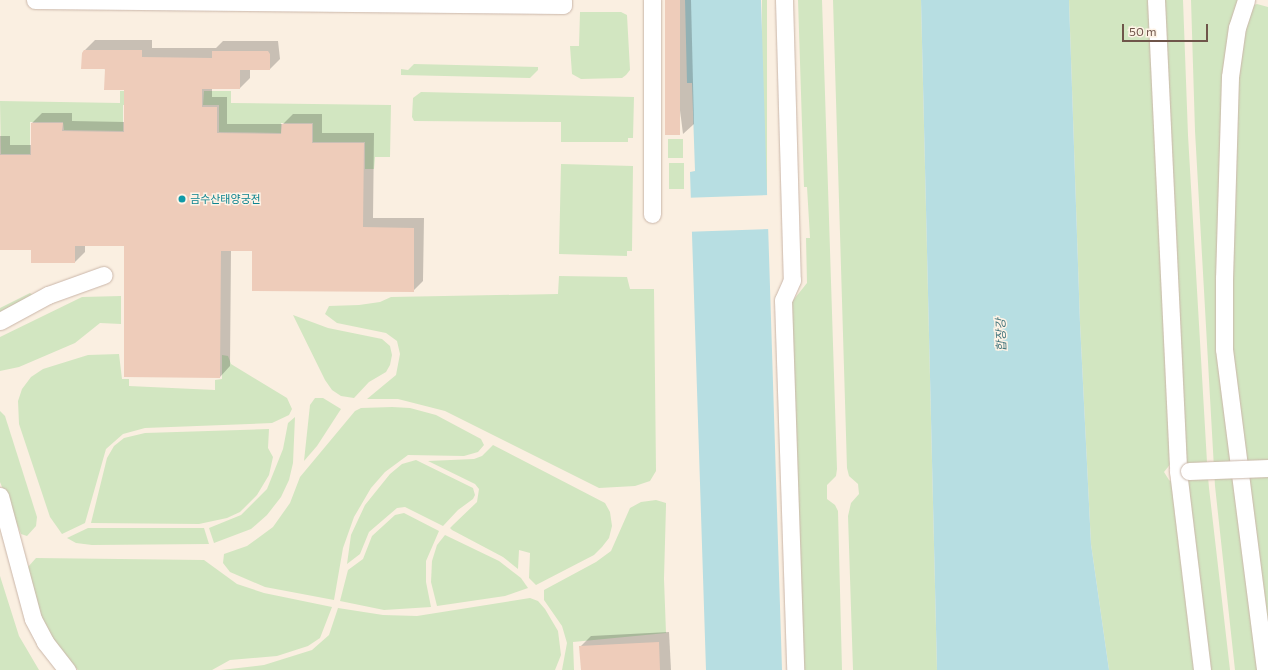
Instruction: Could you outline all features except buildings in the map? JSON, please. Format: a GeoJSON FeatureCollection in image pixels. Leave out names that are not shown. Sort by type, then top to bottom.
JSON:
{"type":"FeatureCollection","features":[{"type":"Feature","properties":{"kind":"street"},"geometry":{"type":"LineString","coordinates":[[35,0],[563,5],[563,0]]}},
{"type":"Feature","properties":{"kind":"street"},"geometry":{"type":"LineString","coordinates":[[652,0],[652,214]]}},
{"type":"Feature","properties":{"kind":"street"},"geometry":{"type":"LineString","coordinates":[[784,0],[792,280],[783,300],[795,670]]}},
{"type":"Feature","properties":{"kind":"street"},"geometry":{"type":"LineString","coordinates":[[1156,0],[1184,471],[1202,670]]}},
{"type":"Feature","properties":{"kind":"street"},"geometry":{"type":"LineString","coordinates":[[1246,0],[1237,27],[1230,76],[1224,278],[1224,349],[1265,670]]}},
{"type":"Feature","properties":{"kind":"street"},"geometry":{"type":"LineString","coordinates":[[0,321],[48,295],[104,275]]}},
{"type":"Feature","properties":{"kind":"street"},"geometry":{"type":"LineString","coordinates":[[1184,471],[1268,468]]}},
{"type":"Feature","properties":{"kind":"street"},"geometry":{"type":"LineString","coordinates":[[0,496],[34,619],[46,642],[67,670]]}},
{"type":"Feature","properties":{"kind":"green space"},"geometry":{"type":"Polygon","coordinates":[[[762,0],[767,0],[767,194],[762,194],[762,0]]]}},
{"type":"Feature","properties":{"kind":"green space"},"geometry":{"type":"Polygon","coordinates":[[[798,0],[822,0],[837,469],[836,476],[827,485],[827,499],[835,505],[838,511],[842,670],[801,670],[791,303],[807,283],[806,238],[810,238],[807,187],[804,187],[798,0]]]}},
{"type":"Feature","properties":{"kind":"green space"},"geometry":{"type":"Polygon","coordinates":[[[833,0],[921,0],[937,670],[853,670],[848,516],[851,503],[859,494],[858,484],[849,476],[847,468],[833,0]]]}},
{"type":"Feature","properties":{"kind":"green space"},"geometry":{"type":"Polygon","coordinates":[[[1069,0],[1152,0],[1172,462],[1164,472],[1169,480],[1177,485],[1199,670],[1109,670],[1091,544],[1080,323],[1069,0]]]}},
{"type":"Feature","properties":{"kind":"green space"},"geometry":{"type":"Polygon","coordinates":[[[1159,0],[1183,0],[1188,135],[1207,462],[1188,464],[1184,461],[1159,0]]]}},
{"type":"Feature","properties":{"kind":"green space"},"geometry":{"type":"Polygon","coordinates":[[[1191,0],[1241,0],[1218,256],[1261,670],[1235,670],[1215,486],[1195,131],[1191,0]]]}},
{"type":"Feature","properties":{"kind":"green space"},"geometry":{"type":"Polygon","coordinates":[[[1257,4],[1268,7],[1268,648],[1230,348],[1235,78],[1241,28],[1251,6],[1257,4]]]}},
{"type":"Feature","properties":{"kind":"green space"},"geometry":{"type":"Polygon","coordinates":[[[580,12],[621,12],[627,15],[630,70],[622,78],[581,79],[572,74],[570,46],[579,46],[580,12]]]}},
{"type":"Feature","properties":{"kind":"green space"},"geometry":{"type":"Polygon","coordinates":[[[414,64],[538,67],[538,70],[530,78],[401,75],[401,69],[408,70],[414,64]]]}},
{"type":"Feature","properties":{"kind":"green space"},"geometry":{"type":"Polygon","coordinates":[[[120,91],[138,91],[137,105],[123,105],[123,131],[64,130],[63,122],[30,122],[30,154],[1,154],[0,101],[120,103],[120,91]]]}},
{"type":"Feature","properties":{"kind":"green space"},"geometry":{"type":"Polygon","coordinates":[[[204,91],[231,91],[231,103],[391,105],[390,157],[375,157],[374,169],[365,169],[365,142],[313,142],[313,123],[281,123],[281,133],[219,132],[219,105],[203,105],[204,91]]]}},
{"type":"Feature","properties":{"kind":"green space"},"geometry":{"type":"Polygon","coordinates":[[[421,92],[634,97],[633,138],[628,138],[628,142],[561,142],[561,122],[414,121],[412,117],[413,98],[421,92]]]}},
{"type":"Feature","properties":{"kind":"green space"},"geometry":{"type":"Polygon","coordinates":[[[668,139],[683,139],[683,158],[668,158],[668,139]]]}},
{"type":"Feature","properties":{"kind":"green space"},"geometry":{"type":"Polygon","coordinates":[[[669,163],[684,163],[684,189],[669,189],[669,163]]]}},
{"type":"Feature","properties":{"kind":"green space"},"geometry":{"type":"Polygon","coordinates":[[[561,164],[633,166],[632,251],[627,251],[627,256],[559,254],[561,164]]]}},
{"type":"Feature","properties":{"kind":"green space"},"geometry":{"type":"Polygon","coordinates":[[[559,276],[627,277],[630,289],[654,289],[656,471],[650,481],[635,486],[599,488],[445,411],[398,399],[367,399],[396,375],[400,354],[397,341],[386,333],[337,323],[325,314],[329,306],[359,305],[380,302],[391,297],[558,294],[559,276]]]}},
{"type":"Feature","properties":{"kind":"green space"},"geometry":{"type":"Polygon","coordinates":[[[30,293],[34,296],[0,314],[0,308],[30,293]]]}},
{"type":"Feature","properties":{"kind":"green space"},"geometry":{"type":"Polygon","coordinates":[[[121,296],[121,324],[100,323],[75,343],[19,367],[0,371],[0,337],[82,297],[121,296]]]}},
{"type":"Feature","properties":{"kind":"green space"},"geometry":{"type":"Polygon","coordinates":[[[293,315],[328,328],[382,339],[390,346],[392,355],[390,365],[386,372],[369,382],[354,398],[341,396],[332,390],[325,380],[293,315]]]}},
{"type":"Feature","properties":{"kind":"green space"},"geometry":{"type":"Polygon","coordinates":[[[119,354],[122,379],[129,379],[129,386],[215,390],[215,380],[222,379],[222,355],[228,356],[231,364],[287,398],[292,409],[289,415],[272,423],[145,428],[123,434],[106,449],[85,523],[62,534],[50,517],[19,424],[18,401],[22,389],[31,377],[43,369],[88,355],[119,354]]]}},
{"type":"Feature","properties":{"kind":"green space"},"geometry":{"type":"Polygon","coordinates":[[[315,398],[323,398],[341,409],[317,446],[304,461],[310,405],[315,398]]]}},
{"type":"Feature","properties":{"kind":"green space"},"geometry":{"type":"Polygon","coordinates":[[[361,408],[410,408],[436,415],[481,439],[484,445],[478,452],[464,456],[408,455],[385,472],[371,488],[354,517],[343,548],[334,600],[265,587],[230,572],[223,563],[224,554],[247,546],[273,527],[290,503],[300,477],[355,411],[361,408]]]}},
{"type":"Feature","properties":{"kind":"green space"},"geometry":{"type":"Polygon","coordinates":[[[0,411],[5,416],[37,517],[36,526],[27,536],[21,534],[0,482],[0,411]]]}},
{"type":"Feature","properties":{"kind":"green space"},"geometry":{"type":"Polygon","coordinates":[[[295,417],[293,463],[289,480],[281,497],[267,515],[251,529],[214,543],[209,528],[241,515],[267,489],[283,449],[288,423],[295,417]]]}},
{"type":"Feature","properties":{"kind":"green space"},"geometry":{"type":"Polygon","coordinates":[[[269,429],[268,448],[273,457],[269,475],[257,495],[240,512],[227,518],[199,524],[91,523],[107,458],[114,446],[124,438],[145,433],[269,429]]]}},
{"type":"Feature","properties":{"kind":"green space"},"geometry":{"type":"Polygon","coordinates":[[[493,445],[605,503],[610,512],[612,526],[609,538],[594,555],[536,585],[529,578],[530,553],[519,550],[518,569],[503,557],[450,528],[477,502],[479,489],[475,484],[428,461],[474,459],[482,456],[493,445]]]}},
{"type":"Feature","properties":{"kind":"green space"},"geometry":{"type":"Polygon","coordinates":[[[416,460],[473,488],[475,495],[473,499],[458,510],[443,526],[405,507],[397,508],[369,532],[360,554],[347,564],[351,535],[365,505],[390,474],[402,464],[416,460]]]}},
{"type":"Feature","properties":{"kind":"green space"},"geometry":{"type":"Polygon","coordinates":[[[1208,477],[1230,670],[1205,670],[1184,480],[1208,477]]]}},
{"type":"Feature","properties":{"kind":"green space"},"geometry":{"type":"Polygon","coordinates":[[[656,500],[666,503],[664,579],[666,633],[573,642],[574,670],[562,670],[567,643],[562,626],[544,600],[544,590],[596,562],[611,551],[630,508],[641,502],[656,500]]]}},
{"type":"Feature","properties":{"kind":"green space"},"geometry":{"type":"Polygon","coordinates":[[[404,513],[439,531],[426,561],[426,582],[431,607],[384,610],[340,601],[348,570],[363,559],[372,536],[395,515],[404,513]]]}},
{"type":"Feature","properties":{"kind":"green space"},"geometry":{"type":"Polygon","coordinates":[[[88,528],[204,528],[209,544],[92,545],[76,543],[67,538],[88,528]]]}},
{"type":"Feature","properties":{"kind":"green space"},"geometry":{"type":"Polygon","coordinates":[[[445,535],[499,561],[521,578],[528,588],[505,596],[437,606],[431,582],[432,561],[437,545],[445,535]]]}},
{"type":"Feature","properties":{"kind":"green space"},"geometry":{"type":"Polygon","coordinates":[[[36,558],[204,560],[237,584],[264,593],[332,607],[320,638],[308,646],[277,656],[230,660],[212,670],[78,670],[60,651],[39,616],[28,567],[36,558]]]}},
{"type":"Feature","properties":{"kind":"green space"},"geometry":{"type":"Polygon","coordinates":[[[0,576],[19,636],[39,670],[0,670],[0,576]]]}},
{"type":"Feature","properties":{"kind":"green space"},"geometry":{"type":"Polygon","coordinates":[[[530,598],[538,601],[545,609],[558,631],[561,655],[555,670],[221,670],[264,665],[312,650],[329,635],[338,608],[383,615],[417,616],[530,598]]]}},
{"type":"Feature","properties":{"kind":"water"},"geometry":{"type":"Polygon","coordinates":[[[685,0],[761,0],[782,670],[706,670],[690,172],[695,171],[692,83],[687,83],[685,0]]]}},
{"type":"Feature","properties":{"kind":"water","name":"합장강"},"geometry":{"type":"Polygon","coordinates":[[[921,0],[1069,0],[1080,323],[1091,544],[1109,670],[937,670],[921,0]]]}},
{"type":"Feature","properties":{"kind":"pier"},"geometry":{"type":"Polygon","coordinates":[[[769,195],[770,229],[690,232],[689,198],[769,195]]]}},
{"type":"Feature","properties":{"kind":"place","name":"금수산태양궁전"},"geometry":{"type":"Point","coordinates":[182,199]}}]}
